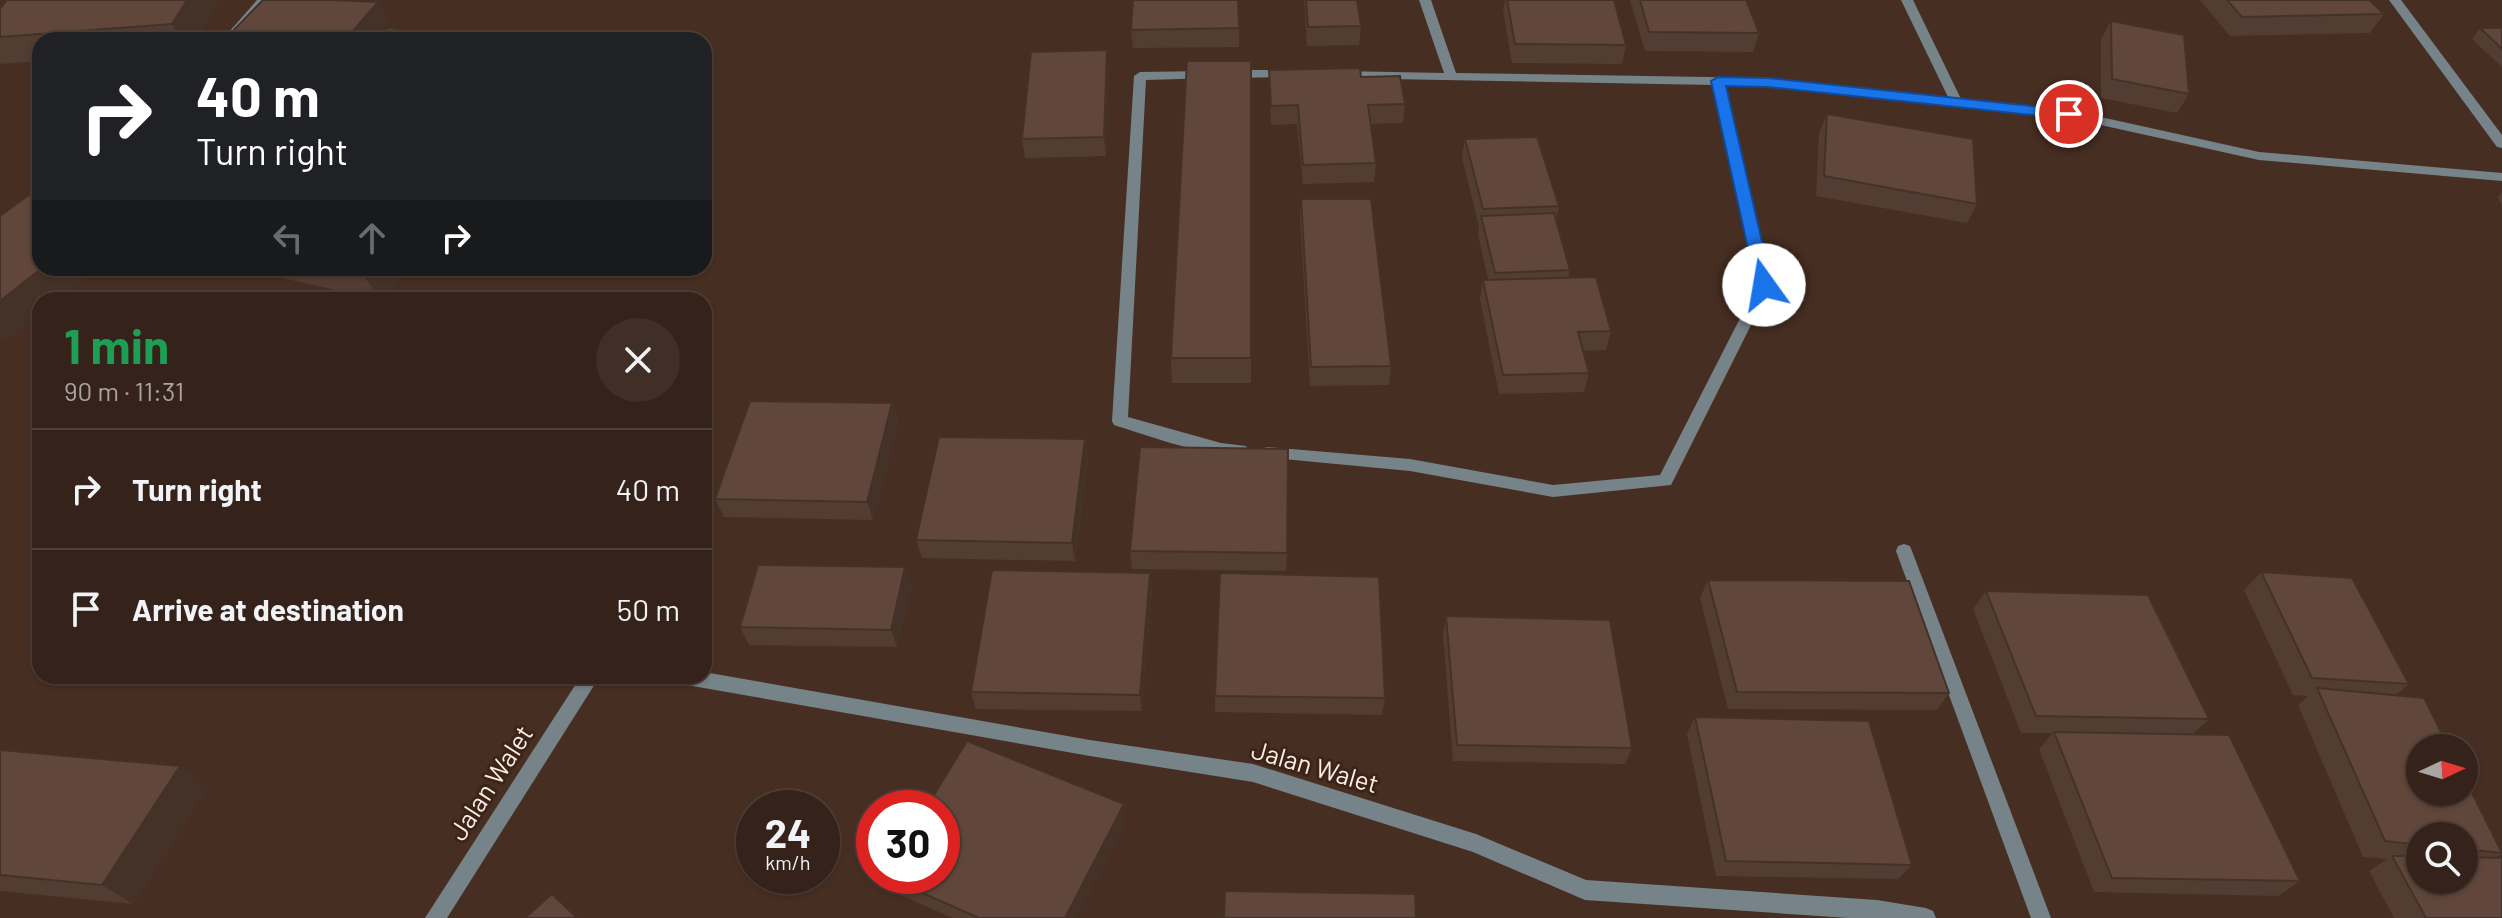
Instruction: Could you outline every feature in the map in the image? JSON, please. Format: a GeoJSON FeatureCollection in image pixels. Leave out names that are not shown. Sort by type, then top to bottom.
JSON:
{"type":"FeatureCollection","features":[{"type":"Feature","properties":{"kind":"street"},"geometry":{"type":"LineString","coordinates":[[235,32],[263,0]]}},
{"type":"Feature","properties":{"kind":"street"},"geometry":{"type":"LineString","coordinates":[[1425,0],[1451,77]]}},
{"type":"Feature","properties":{"kind":"street"},"geometry":{"type":"LineString","coordinates":[[1907,0],[1957,104]]}},
{"type":"Feature","properties":{"kind":"street"},"geometry":{"type":"LineString","coordinates":[[2395,0],[2502,144]]}},
{"type":"Feature","properties":{"kind":"street"},"geometry":{"type":"LineString","coordinates":[[1299,74],[1140,76],[1120,421],[1221,449],[1410,465],[1553,491],[1665,481],[1764,285],[1718,81]]}},
{"type":"Feature","properties":{"kind":"street"},"geometry":{"type":"LineString","coordinates":[[1329,74],[1768,82],[2069,114],[2259,156],[2502,177]]}},
{"type":"Feature","properties":{"kind":"street"},"geometry":{"type":"LineString","coordinates":[[1904,551],[2041,918]]}},
{"type":"Feature","properties":{"kind":"street","name":"Jalan Walet"},"geometry":{"type":"LineString","coordinates":[[712,681],[1253,773],[1476,843],[1585,890],[1877,910],[1926,918]]}},
{"type":"Feature","properties":{"kind":"street","name":"Jalan Walet"},"geometry":{"type":"LineString","coordinates":[[435,918],[586,684]]}},
{"type":"Feature","properties":{"kind":"building"},"geometry":{"type":"Polygon","coordinates":[[[7,0],[187,0],[172,24],[32,32],[32,35],[0,37],[0,9],[7,0]]]}},
{"type":"Feature","properties":{"kind":"building"},"geometry":{"type":"Polygon","coordinates":[[[263,0],[378,2],[352,32],[232,32],[263,0]]]}},
{"type":"Feature","properties":{"kind":"building"},"geometry":{"type":"Polygon","coordinates":[[[1133,0],[1238,0],[1239,28],[1131,30],[1133,0]]]}},
{"type":"Feature","properties":{"kind":"building"},"geometry":{"type":"Polygon","coordinates":[[[1306,0],[1357,0],[1361,26],[1308,27],[1306,0]]]}},
{"type":"Feature","properties":{"kind":"building"},"geometry":{"type":"Polygon","coordinates":[[[1507,0],[1614,0],[1626,45],[1515,44],[1507,0]]]}},
{"type":"Feature","properties":{"kind":"building"},"geometry":{"type":"Polygon","coordinates":[[[1640,0],[1746,0],[1759,33],[1649,32],[1640,0]]]}},
{"type":"Feature","properties":{"kind":"building"},"geometry":{"type":"Polygon","coordinates":[[[2227,0],[2369,0],[2384,14],[2242,17],[2227,0]]]}},
{"type":"Feature","properties":{"kind":"building"},"geometry":{"type":"Polygon","coordinates":[[[2111,21],[2184,35],[2189,94],[2112,79],[2111,21]]]}},
{"type":"Feature","properties":{"kind":"building"},"geometry":{"type":"Polygon","coordinates":[[[391,28],[411,32],[365,32],[391,28]]]}},
{"type":"Feature","properties":{"kind":"building"},"geometry":{"type":"Polygon","coordinates":[[[2480,28],[2502,28],[2502,49],[2480,28]]]}},
{"type":"Feature","properties":{"kind":"building"},"geometry":{"type":"Polygon","coordinates":[[[1107,50],[1104,137],[1022,139],[1031,52],[1107,50]]]}},
{"type":"Feature","properties":{"kind":"building"},"geometry":{"type":"Polygon","coordinates":[[[1187,61],[1251,61],[1251,358],[1171,358],[1187,61]]]}},
{"type":"Feature","properties":{"kind":"building"},"geometry":{"type":"Polygon","coordinates":[[[1360,68],[1361,77],[1400,76],[1405,104],[1368,105],[1376,163],[1303,165],[1298,105],[1271,106],[1269,70],[1360,68]]]}},
{"type":"Feature","properties":{"kind":"building"},"geometry":{"type":"Polygon","coordinates":[[[1827,114],[1973,139],[1977,204],[1824,176],[1827,114]]]}},
{"type":"Feature","properties":{"kind":"building"},"geometry":{"type":"Polygon","coordinates":[[[1537,137],[1559,206],[1483,209],[1465,139],[1537,137]]]}},
{"type":"Feature","properties":{"kind":"building"},"geometry":{"type":"Polygon","coordinates":[[[32,193],[32,276],[0,301],[0,216],[32,193]]]}},
{"type":"Feature","properties":{"kind":"building"},"geometry":{"type":"Polygon","coordinates":[[[1301,199],[1371,199],[1391,366],[1311,367],[1301,199]]]}},
{"type":"Feature","properties":{"kind":"building"},"geometry":{"type":"Polygon","coordinates":[[[1554,213],[1570,270],[1495,273],[1481,216],[1554,213]]]}},
{"type":"Feature","properties":{"kind":"building"},"geometry":{"type":"Polygon","coordinates":[[[1596,277],[1611,331],[1578,332],[1589,373],[1503,375],[1483,280],[1596,277]]]}},
{"type":"Feature","properties":{"kind":"building"},"geometry":{"type":"Polygon","coordinates":[[[750,401],[892,403],[867,502],[715,499],[750,401]]]}},
{"type":"Feature","properties":{"kind":"building"},"geometry":{"type":"Polygon","coordinates":[[[939,437],[1085,439],[1072,543],[916,540],[939,437]]]}},
{"type":"Feature","properties":{"kind":"building"},"geometry":{"type":"Polygon","coordinates":[[[1140,447],[1288,449],[1287,553],[1130,551],[1140,447]]]}},
{"type":"Feature","properties":{"kind":"building"},"geometry":{"type":"Polygon","coordinates":[[[758,565],[905,567],[891,630],[740,627],[758,565]]]}},
{"type":"Feature","properties":{"kind":"building"},"geometry":{"type":"Polygon","coordinates":[[[992,570],[1150,573],[1140,695],[971,692],[992,570]]]}},
{"type":"Feature","properties":{"kind":"building"},"geometry":{"type":"Polygon","coordinates":[[[2261,572],[2352,578],[2409,684],[2312,678],[2261,572]]]}},
{"type":"Feature","properties":{"kind":"building"},"geometry":{"type":"Polygon","coordinates":[[[1220,573],[1379,577],[1385,698],[1215,696],[1220,573]]]}},
{"type":"Feature","properties":{"kind":"building"},"geometry":{"type":"Polygon","coordinates":[[[1708,580],[1909,581],[1949,693],[1737,692],[1708,580]]]}},
{"type":"Feature","properties":{"kind":"building"},"geometry":{"type":"Polygon","coordinates":[[[1986,591],[2148,595],[2209,719],[2036,716],[1986,591]]]}},
{"type":"Feature","properties":{"kind":"building"},"geometry":{"type":"Polygon","coordinates":[[[1446,616],[1610,620],[1632,748],[1457,745],[1446,616]]]}},
{"type":"Feature","properties":{"kind":"building"},"geometry":{"type":"Polygon","coordinates":[[[2317,688],[2424,698],[2442,734],[2406,734],[2406,806],[2478,805],[2502,853],[2478,850],[2478,822],[2406,822],[2406,843],[2385,841],[2317,688]]]}},
{"type":"Feature","properties":{"kind":"building"},"geometry":{"type":"Polygon","coordinates":[[[1695,717],[1869,721],[1912,865],[1726,861],[1695,717]]]}},
{"type":"Feature","properties":{"kind":"building"},"geometry":{"type":"Polygon","coordinates":[[[2054,732],[2229,735],[2300,881],[2112,878],[2054,732]]]}},
{"type":"Feature","properties":{"kind":"building"},"geometry":{"type":"Polygon","coordinates":[[[967,741],[1124,804],[1065,918],[979,918],[925,894],[960,894],[960,790],[937,790],[967,741]]]}},
{"type":"Feature","properties":{"kind":"building"},"geometry":{"type":"Polygon","coordinates":[[[0,750],[180,766],[102,885],[0,875],[0,750]]]}},
{"type":"Feature","properties":{"kind":"building"},"geometry":{"type":"Polygon","coordinates":[[[2392,856],[2406,856],[2406,882],[2392,856]]]}},
{"type":"Feature","properties":{"kind":"building"},"geometry":{"type":"Polygon","coordinates":[[[2478,857],[2502,858],[2502,918],[2426,918],[2413,894],[2478,894],[2478,857]]]}},
{"type":"Feature","properties":{"kind":"building"},"geometry":{"type":"Polygon","coordinates":[[[1225,891],[1415,894],[1416,918],[1224,918],[1225,891]]]}},
{"type":"Feature","properties":{"kind":"building"},"geometry":{"type":"Polygon","coordinates":[[[552,894],[577,918],[525,918],[552,894]]]}},
{"type":"Feature","properties":{"kind":"route"},"geometry":{"type":"LineString","coordinates":[[1764,285],[1718,81],[1768,82],[2069,114]]}}]}
